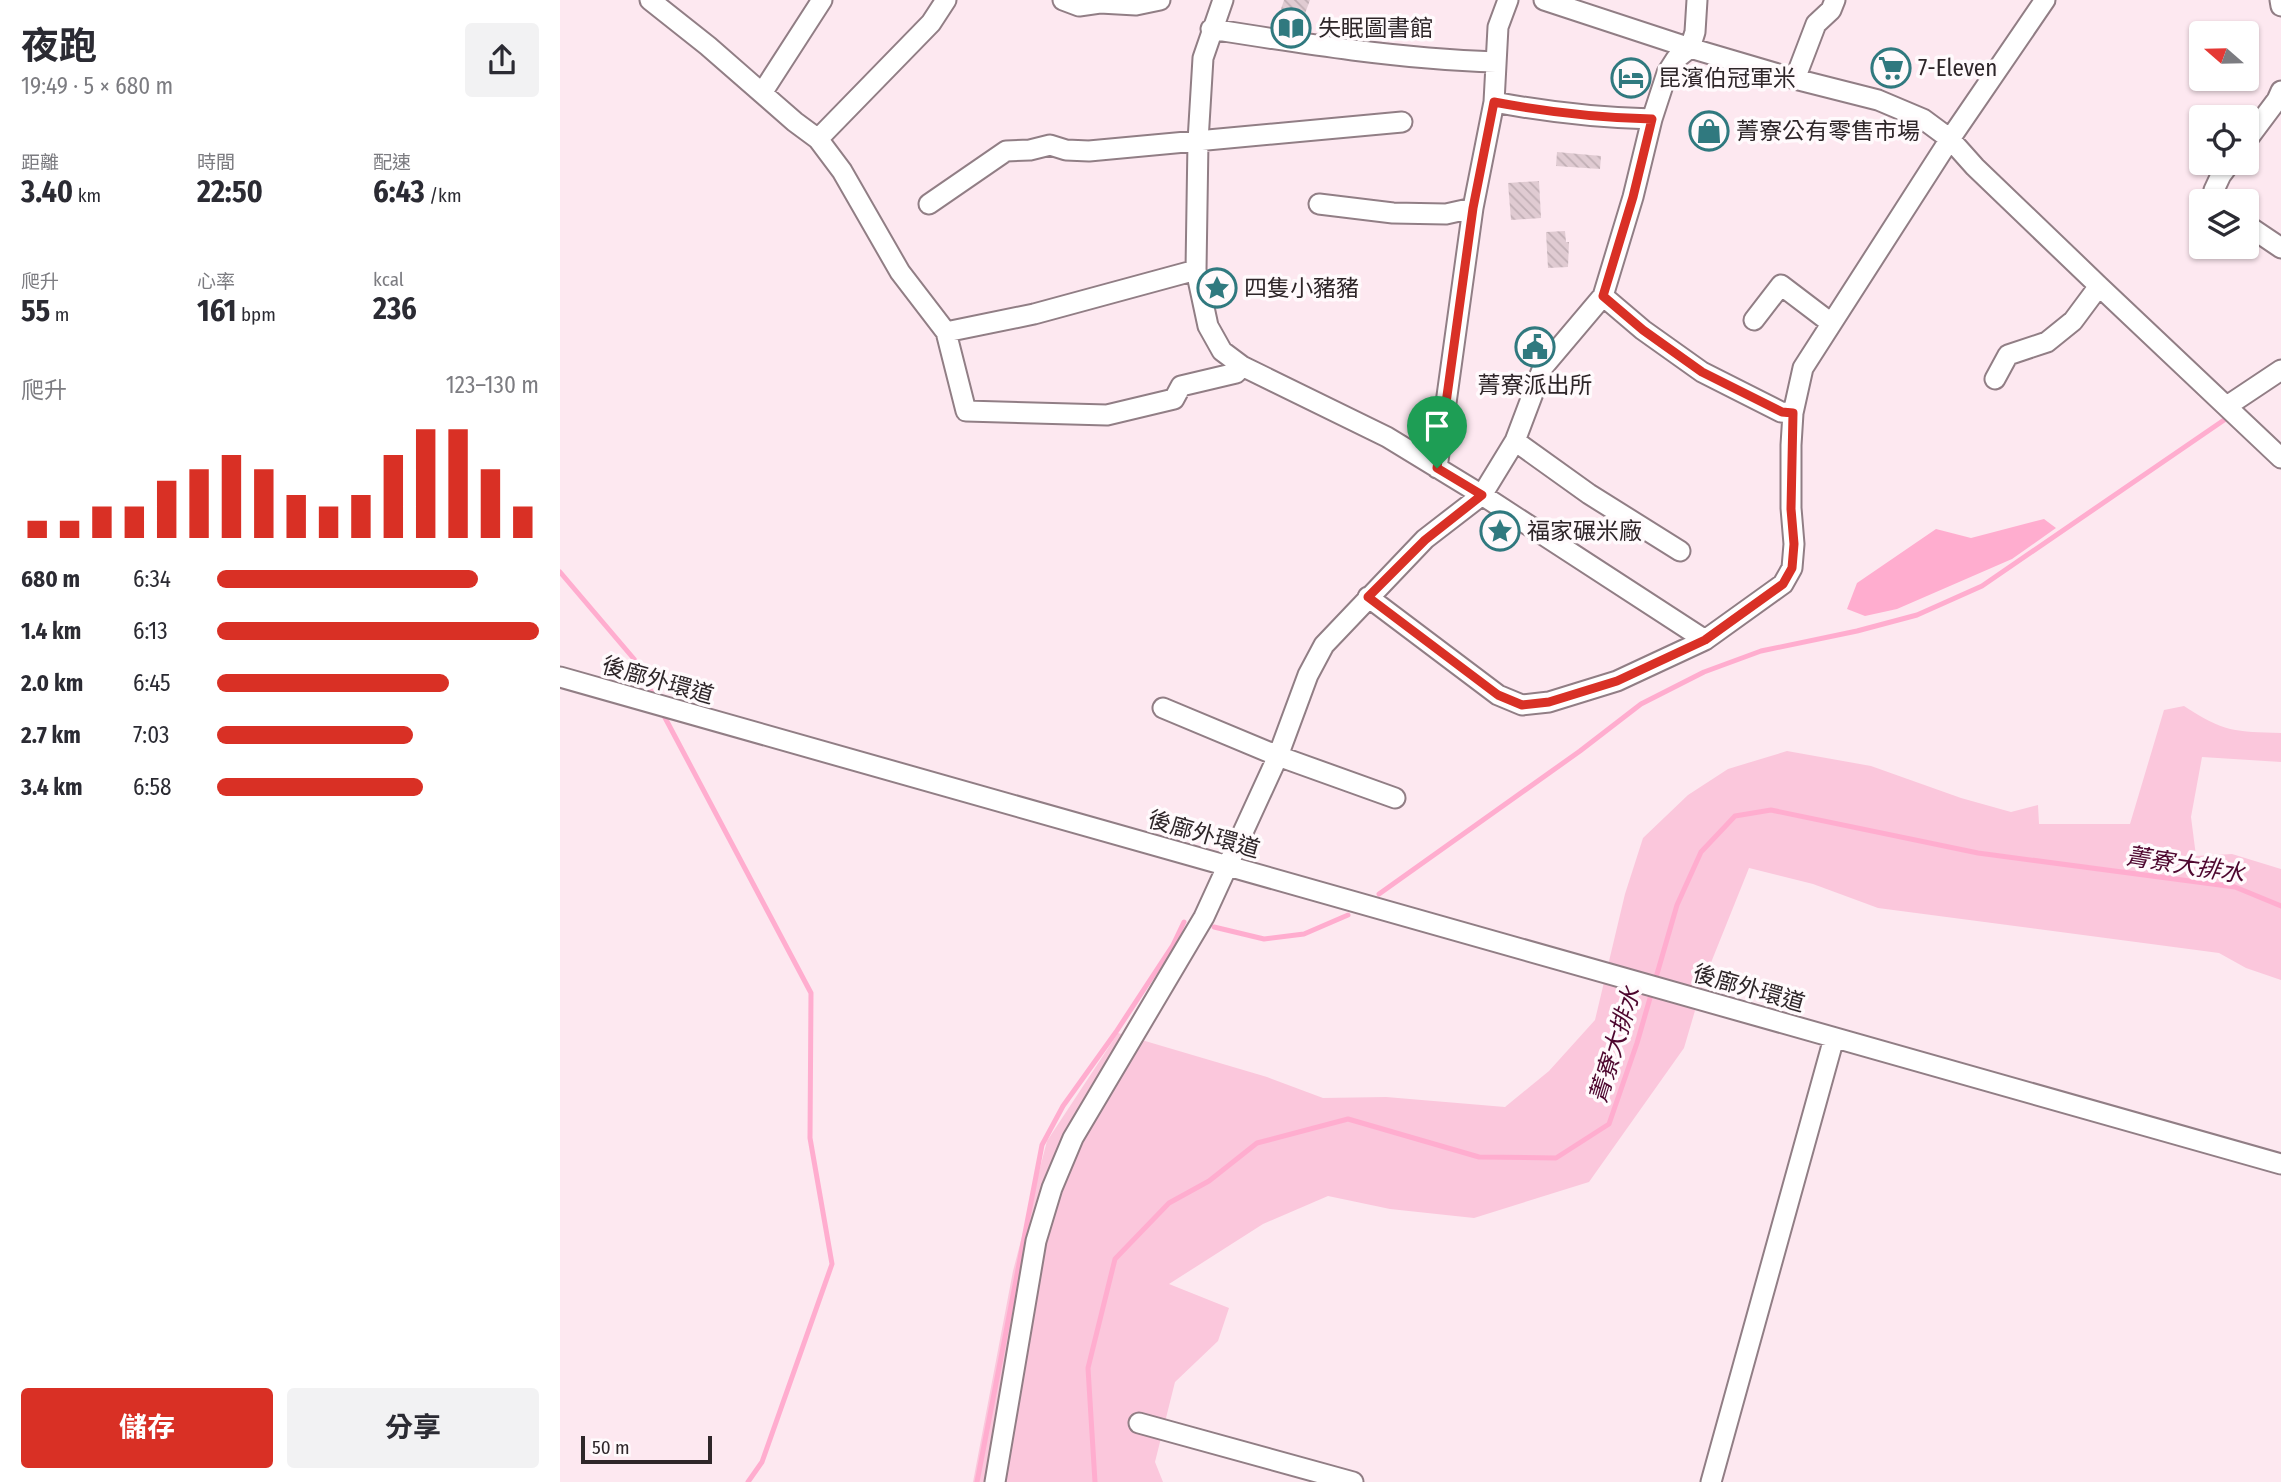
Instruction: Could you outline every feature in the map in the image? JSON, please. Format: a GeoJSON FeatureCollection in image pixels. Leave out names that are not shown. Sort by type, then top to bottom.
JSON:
{"type":"FeatureCollection","features":[{"type":"Feature","properties":{"kind":"street"},"geometry":{"type":"LineString","coordinates":[[650,0],[818,139],[842,171],[900,272],[946,332],[966,411],[1107,415],[1174,399],[1181,386],[1236,373],[1242,366]]}},
{"type":"Feature","properties":{"kind":"street"},"geometry":{"type":"LineString","coordinates":[[762,93],[822,0]]}},
{"type":"Feature","properties":{"kind":"street"},"geometry":{"type":"LineString","coordinates":[[818,139],[931,23],[946,0]]}},
{"type":"Feature","properties":{"kind":"street"},"geometry":{"type":"LineString","coordinates":[[1063,0],[1079,6],[1100,3],[1136,5],[1160,0]]}},
{"type":"Feature","properties":{"kind":"street"},"geometry":{"type":"LineString","coordinates":[[1223,0],[1203,58],[1198,141],[1196,270],[1208,326],[1222,351],[1242,366],[1361,423],[1437,468],[1705,640]]}},
{"type":"Feature","properties":{"kind":"street"},"geometry":{"type":"LineString","coordinates":[[1437,468],[1473,208],[1494,102],[1499,27],[1508,0]]}},
{"type":"Feature","properties":{"kind":"street"},"geometry":{"type":"LineString","coordinates":[[1544,0],[1690,48],[1878,100],[1923,119],[1950,139],[2099,286],[2281,458]]}},
{"type":"Feature","properties":{"kind":"street"},"geometry":{"type":"LineString","coordinates":[[995,1482],[1036,1241],[1052,1188],[1073,1138],[1204,917],[1278,756],[1308,675],[1324,645],[1425,540],[1482,495],[1515,441],[1543,368],[1603,296],[1667,73],[1676,59],[1690,48],[1695,32],[1697,0]]}},
{"type":"Feature","properties":{"kind":"street"},"geometry":{"type":"LineString","coordinates":[[1795,79],[1816,24],[1831,10],[1835,0]]}},
{"type":"Feature","properties":{"kind":"street"},"geometry":{"type":"LineString","coordinates":[[1368,597],[1498,695],[1522,705],[1549,702],[1617,681],[1705,640],[1783,584],[1792,568],[1793,413],[1803,368],[1950,139],[2045,0]]}},
{"type":"Feature","properties":{"kind":"street"},"geometry":{"type":"LineString","coordinates":[[2280,0],[2281,6]]}},
{"type":"Feature","properties":{"kind":"street"},"geometry":{"type":"LineString","coordinates":[[1211,29],[1448,61],[1496,62]]}},
{"type":"Feature","properties":{"kind":"street"},"geometry":{"type":"LineString","coordinates":[[2259,124],[2281,91]]}},
{"type":"Feature","properties":{"kind":"street"},"geometry":{"type":"LineString","coordinates":[[1494,102],[1609,118],[1652,119]]}},
{"type":"Feature","properties":{"kind":"street"},"geometry":{"type":"LineString","coordinates":[[929,204],[1006,151],[1050,145],[1089,151],[1402,122]]}},
{"type":"Feature","properties":{"kind":"street"},"geometry":{"type":"LineString","coordinates":[[1318,204],[1393,213],[1446,214],[1473,208]]}},
{"type":"Feature","properties":{"kind":"street"},"geometry":{"type":"LineString","coordinates":[[2259,233],[2281,248]]}},
{"type":"Feature","properties":{"kind":"street"},"geometry":{"type":"LineString","coordinates":[[946,332],[1034,314],[1196,270]]}},
{"type":"Feature","properties":{"kind":"street"},"geometry":{"type":"LineString","coordinates":[[1754,320],[1781,285],[1831,323]]}},
{"type":"Feature","properties":{"kind":"street"},"geometry":{"type":"LineString","coordinates":[[1995,379],[2008,355],[2047,342],[2073,321],[2099,286]]}},
{"type":"Feature","properties":{"kind":"street"},"geometry":{"type":"LineString","coordinates":[[1603,296],[1643,330],[1702,372],[1782,412],[1793,413]]}},
{"type":"Feature","properties":{"kind":"street"},"geometry":{"type":"LineString","coordinates":[[2227,406],[2281,370]]}},
{"type":"Feature","properties":{"kind":"street"},"geometry":{"type":"LineString","coordinates":[[1515,441],[1589,494],[1681,551]]}},
{"type":"Feature","properties":{"kind":"street","name":"後廍外環道"},"geometry":{"type":"LineString","coordinates":[[560,677],[2281,1164]]}},
{"type":"Feature","properties":{"kind":"street"},"geometry":{"type":"LineString","coordinates":[[1163,708],[1278,756],[1395,798]]}},
{"type":"Feature","properties":{"kind":"street"},"geometry":{"type":"LineString","coordinates":[[1711,1482],[1834,1038]]}},
{"type":"Feature","properties":{"kind":"street"},"geometry":{"type":"LineString","coordinates":[[1139,1423],[1353,1482]]}},
{"type":"Feature","properties":{"kind":"shaded area"},"geometry":{"type":"Polygon","coordinates":[[[2044,519],[2056,528],[2012,559],[1897,609],[1865,616],[1847,609],[1857,583],[1936,529],[1971,538],[2044,519]]]}},
{"type":"Feature","properties":{"kind":"shaded area"},"geometry":{"type":"Polygon","coordinates":[[[2184,706],[2209,721],[2230,729],[2281,733],[2281,762],[2202,757],[2191,817],[2196,856],[2232,854],[2281,869],[2281,980],[2246,968],[2219,953],[1878,908],[1813,884],[1749,868],[1704,980],[1684,1048],[1589,1182],[1474,1218],[1390,1209],[1328,1196],[1263,1224],[1169,1284],[1229,1308],[1218,1341],[1175,1382],[1155,1462],[1163,1482],[973,1482],[1013,1271],[1047,1141],[1118,1033],[1267,1077],[1323,1098],[1386,1097],[1505,1107],[1549,1071],[1595,1020],[1625,894],[1643,838],[1688,795],[1728,769],[1787,751],[1871,766],[1961,798],[2011,812],[2038,805],[2039,824],[2130,824],[2164,710],[2184,706]]]}},
{"type":"Feature","properties":{"kind":"building"},"geometry":{"type":"Polygon","coordinates":[[[1284,0],[1310,0],[1299,30],[1275,27],[1284,0]]]}},
{"type":"Feature","properties":{"kind":"building"},"geometry":{"type":"Polygon","coordinates":[[[1557,152],[1601,156],[1600,169],[1556,166],[1557,152]]]}},
{"type":"Feature","properties":{"kind":"building"},"geometry":{"type":"Polygon","coordinates":[[[1539,181],[1541,218],[1511,220],[1508,183],[1539,181]]]}},
{"type":"Feature","properties":{"kind":"building"},"geometry":{"type":"Polygon","coordinates":[[[1565,231],[1566,242],[1569,242],[1568,267],[1548,268],[1546,232],[1565,231]]]}},
{"type":"Feature","properties":{"kind":"waterway"},"geometry":{"type":"LineString","coordinates":[[1379,894],[1580,751],[1641,704],[1704,672],[1761,651],[1917,615],[1982,586],[2227,418]]}},
{"type":"Feature","properties":{"kind":"waterway"},"geometry":{"type":"LineString","coordinates":[[560,572],[634,659],[654,697]]}},
{"type":"Feature","properties":{"kind":"waterway"},"geometry":{"type":"LineString","coordinates":[[662,712],[811,993],[810,1138],[832,1264],[762,1462],[748,1482]]}},
{"type":"Feature","properties":{"kind":"waterway","name":"菁寮大排水"},"geometry":{"type":"LineString","coordinates":[[1095,1482],[1088,1368],[1115,1259],[1169,1203],[1209,1181],[1257,1143],[1348,1119],[1479,1157],[1556,1158],[1609,1124],[1637,1043],[1677,905],[1701,852],[1735,816],[1771,810],[1978,853],[2235,887],[2281,906]]}},
{"type":"Feature","properties":{"kind":"waterway"},"geometry":{"type":"LineString","coordinates":[[1214,927],[1264,939],[1304,934],[1348,915]]}},
{"type":"Feature","properties":{"kind":"waterway"},"geometry":{"type":"LineString","coordinates":[[977,1482],[1042,1145],[1063,1106],[1116,1032],[1173,945],[1184,922]]}},
{"type":"Feature","properties":{"kind":"place","name":"失眠圖書館"},"geometry":{"type":"Point","coordinates":[1291,28]}},
{"type":"Feature","properties":{"kind":"place","name":"7-Eleven"},"geometry":{"type":"Point","coordinates":[1891,68]}},
{"type":"Feature","properties":{"kind":"place","name":"昆濱伯冠軍米"},"geometry":{"type":"Point","coordinates":[1631,78]}},
{"type":"Feature","properties":{"kind":"place","name":"菁寮公有零售市場"},"geometry":{"type":"Point","coordinates":[1709,131]}},
{"type":"Feature","properties":{"kind":"place","name":"四隻小豬豬"},"geometry":{"type":"Point","coordinates":[1217,288]}},
{"type":"Feature","properties":{"kind":"place","name":"菁寮派出所"},"geometry":{"type":"Point","coordinates":[1535,347]}},
{"type":"Feature","properties":{"kind":"place","name":"福家碾米廠"},"geometry":{"type":"Point","coordinates":[1500,531]}},
{"type":"Feature","properties":{"kind":"route"},"geometry":{"type":"LineString","coordinates":[[1494,102],[1540,111],[1652,119],[1633,197],[1603,296],[1643,330],[1702,372],[1782,412],[1793,413],[1791,509],[1794,544],[1792,568],[1783,584],[1705,640],[1617,681],[1549,702],[1522,705],[1498,695],[1368,597],[1425,540],[1482,495],[1437,468],[1473,208],[1494,102]]}}]}
